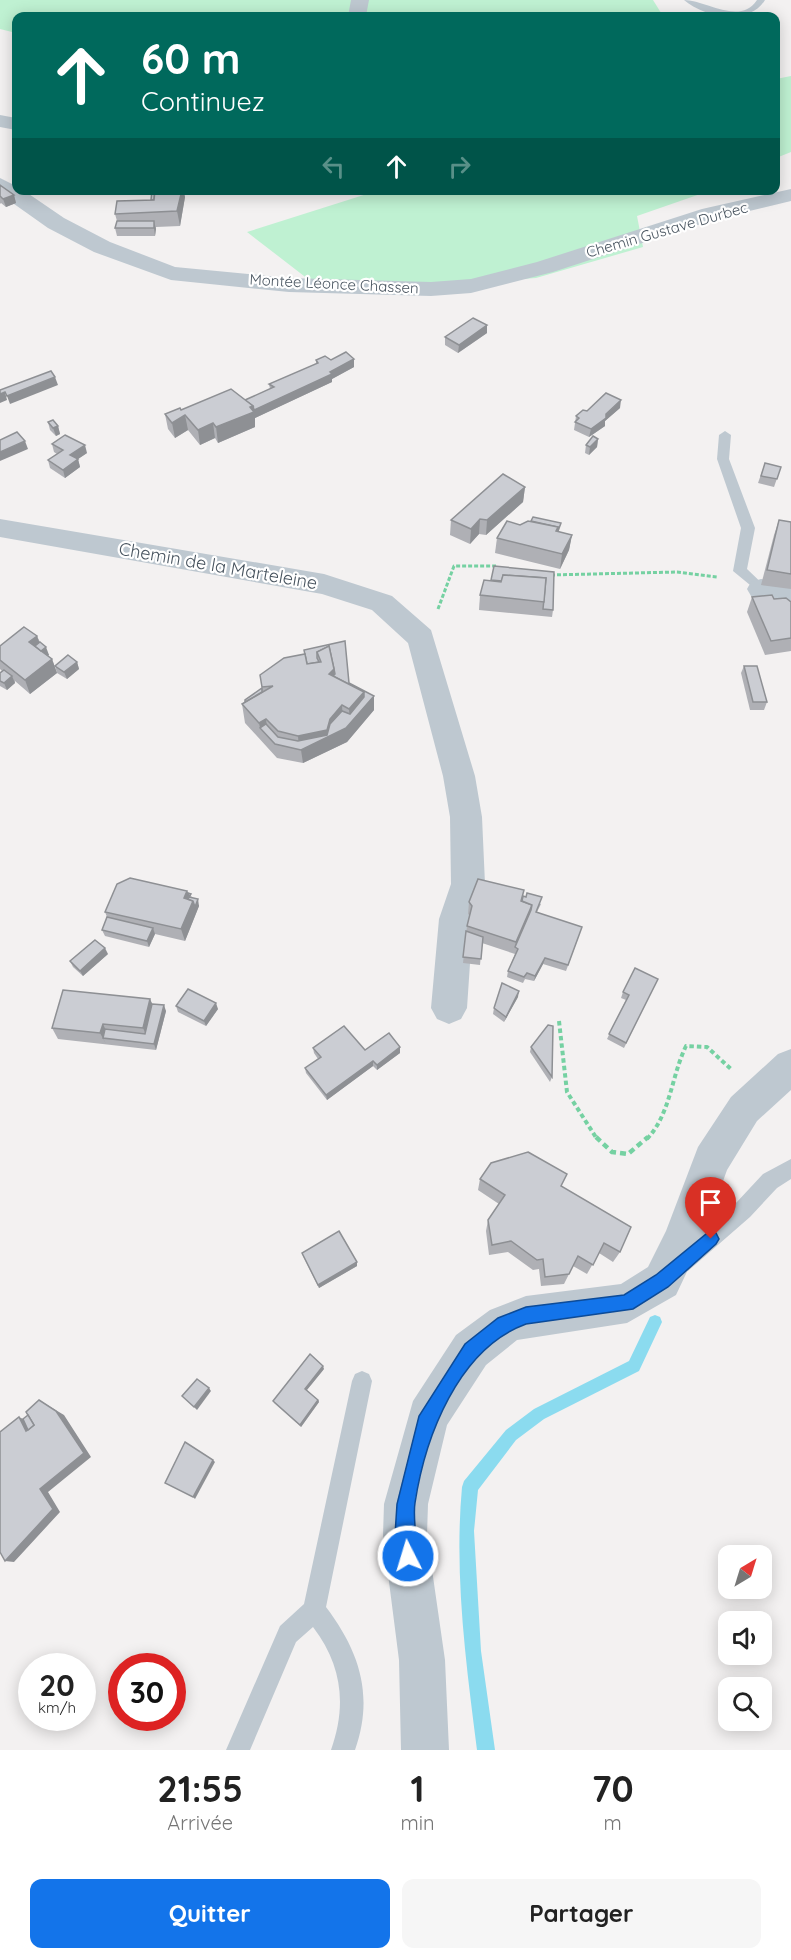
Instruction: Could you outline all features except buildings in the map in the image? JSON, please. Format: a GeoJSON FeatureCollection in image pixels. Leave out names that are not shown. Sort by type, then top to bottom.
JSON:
{"type":"FeatureCollection","features":[{"type":"Feature","properties":{"kind":"street","name":"Montée Léonce Chassen"},"geometry":{"type":"LineString","coordinates":[[16,195],[56,223],[93,242],[171,273],[289,285],[431,289],[471,286],[544,267]]}},
{"type":"Feature","properties":{"kind":"street","name":"Chemin Gustave Durbec"},"geometry":{"type":"LineString","coordinates":[[544,267],[710,214],[791,195]]}},
{"type":"Feature","properties":{"kind":"street","name":"Chemin de la Marteleine"},"geometry":{"type":"LineString","coordinates":[[0,528],[324,584],[382,603],[421,638]]}},
{"type":"Feature","properties":{"kind":"street"},"geometry":{"type":"LineString","coordinates":[[761,589],[791,594]]}},
{"type":"Feature","properties":{"kind":"street"},"geometry":{"type":"LineString","coordinates":[[421,638],[459,776],[466,817],[468,884],[456,919],[449,1008]]}},
{"type":"Feature","properties":{"kind":"street"},"geometry":{"type":"LineString","coordinates":[[425,1750],[423,1660],[405,1535],[406,1504],[428,1416],[471,1350],[504,1324],[526,1316],[627,1303],[662,1281],[682,1240],[711,1160],[744,1110],[791,1066]]}},
{"type":"Feature","properties":{"kind":"lane"},"geometry":{"type":"LineString","coordinates":[[688,0],[715,12]]}},
{"type":"Feature","properties":{"kind":"lane"},"geometry":{"type":"LineString","coordinates":[[749,12],[760,4],[761,0]]}},
{"type":"Feature","properties":{"kind":"lane"},"geometry":{"type":"LineString","coordinates":[[725,435],[723,459],[748,528],[740,571],[761,589]]}},
{"type":"Feature","properties":{"kind":"lane"},"geometry":{"type":"LineString","coordinates":[[662,1281],[743,1210],[770,1181],[791,1168]]}},
{"type":"Feature","properties":{"kind":"lane"},"geometry":{"type":"LineString","coordinates":[[238,1750],[288,1634],[314,1610],[362,1381]]}},
{"type":"Feature","properties":{"kind":"lane"},"geometry":{"type":"LineString","coordinates":[[314,1610],[330,1629],[353,1679],[351,1732],[344,1750]]}},
{"type":"Feature","properties":{"kind":"path"},"geometry":{"type":"LineString","coordinates":[[421,638],[437,610],[454,566],[503,568]]}},
{"type":"Feature","properties":{"kind":"path"},"geometry":{"type":"LineString","coordinates":[[545,574],[581,577],[694,572],[761,589]]}},
{"type":"Feature","properties":{"kind":"path"},"geometry":{"type":"LineString","coordinates":[[560,1021],[567,1092],[593,1135],[612,1152],[628,1154],[647,1142],[664,1121],[677,1061],[686,1046],[699,1043],[714,1050],[756,1098]]}},
{"type":"Feature","properties":{"kind":"green space"},"geometry":{"type":"Polygon","coordinates":[[[0,0],[653,0],[660,12],[12,12],[12,32],[0,29],[0,0]]]}},
{"type":"Feature","properties":{"kind":"green space"},"geometry":{"type":"Polygon","coordinates":[[[791,76],[791,152],[780,156],[780,78],[791,76]]]}},
{"type":"Feature","properties":{"kind":"green space"},"geometry":{"type":"Polygon","coordinates":[[[364,195],[697,195],[637,216],[643,247],[536,278],[326,293],[247,232],[364,195]]]}},
{"type":"Feature","properties":{"kind":"waterway"},"geometry":{"type":"LineString","coordinates":[[486,1750],[473,1651],[466,1531],[470,1487],[511,1435],[539,1414],[634,1366],[655,1322]]}},
{"type":"Feature","properties":{"kind":"route"},"geometry":{"type":"LineString","coordinates":[[408,1556],[405,1535],[406,1504],[428,1416],[471,1350],[504,1324],[526,1316],[627,1303],[662,1281],[711,1239]]}}]}
